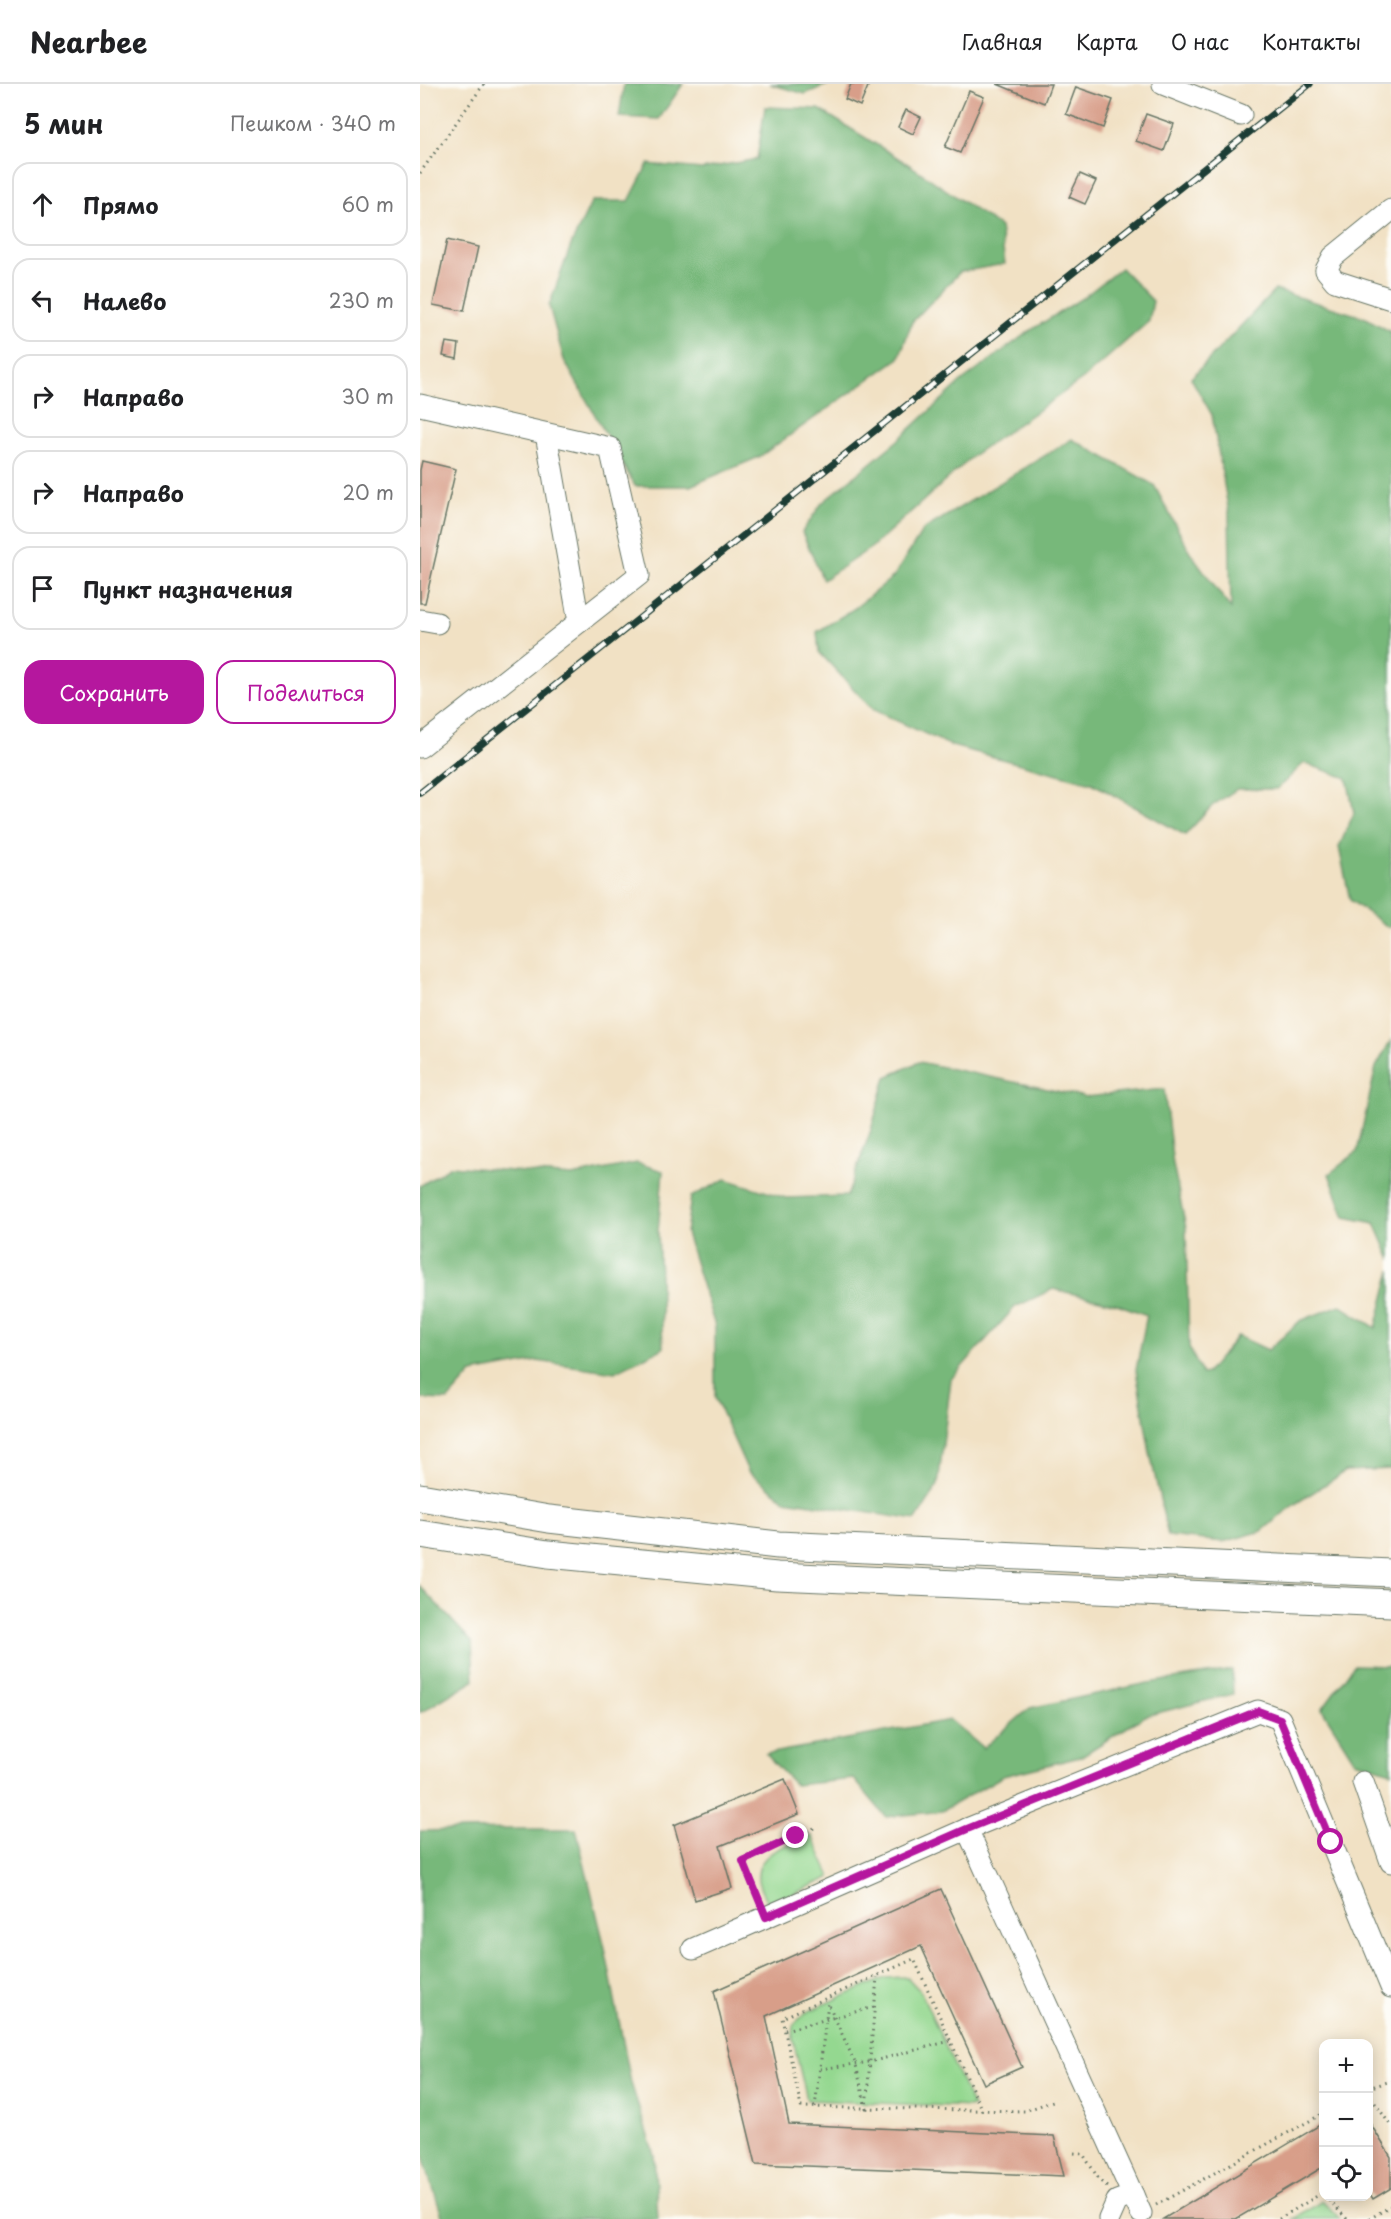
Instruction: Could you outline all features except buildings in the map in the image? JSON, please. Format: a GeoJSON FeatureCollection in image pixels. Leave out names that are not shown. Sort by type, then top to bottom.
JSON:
{"type":"FeatureCollection","features":[{"type":"Feature","properties":{"kind":"main road"},"geometry":{"type":"LineString","coordinates":[[420,1497],[549,1519],[778,1545],[1391,1574]]}},
{"type":"Feature","properties":{"kind":"main road"},"geometry":{"type":"LineString","coordinates":[[420,1534],[548,1554],[777,1576],[1391,1603]]}},
{"type":"Feature","properties":{"kind":"street"},"geometry":{"type":"LineString","coordinates":[[1162,84],[1241,115]]}},
{"type":"Feature","properties":{"kind":"street"},"geometry":{"type":"LineString","coordinates":[[1391,210],[1333,256],[1326,270],[1335,281],[1391,299]]}},
{"type":"Feature","properties":{"kind":"street"},"geometry":{"type":"LineString","coordinates":[[420,405],[610,448],[639,576],[420,747]]}},
{"type":"Feature","properties":{"kind":"street"},"geometry":{"type":"LineString","coordinates":[[546,434],[579,622]]}},
{"type":"Feature","properties":{"kind":"street"},"geometry":{"type":"LineString","coordinates":[[693,1949],[967,1829],[1258,1711],[1280,1719],[1391,1987]]}},
{"type":"Feature","properties":{"kind":"street"},"geometry":{"type":"LineString","coordinates":[[1363,1782],[1391,1862]]}},
{"type":"Feature","properties":{"kind":"street"},"geometry":{"type":"LineString","coordinates":[[967,1829],[1137,2204]]}},
{"type":"Feature","properties":{"kind":"street"},"geometry":{"type":"LineString","coordinates":[[1109,2219],[1117,2201],[1137,2204]]}},
{"type":"Feature","properties":{"kind":"path"},"geometry":{"type":"LineString","coordinates":[[420,173],[484,84]]}},
{"type":"Feature","properties":{"kind":"path"},"geometry":{"type":"LineString","coordinates":[[766,1917],[743,1861],[814,1828]]}},
{"type":"Feature","properties":{"kind":"path"},"geometry":{"type":"LineString","coordinates":[[982,2111],[914,1959],[782,2018],[801,2107],[982,2111],[1025,2111],[1053,2101]]}},
{"type":"Feature","properties":{"kind":"path"},"geometry":{"type":"LineString","coordinates":[[866,2108],[877,1976]]}},
{"type":"Feature","properties":{"kind":"path"},"geometry":{"type":"LineString","coordinates":[[815,2107],[828,2002],[856,2065],[866,2108]]}},
{"type":"Feature","properties":{"kind":"path"},"geometry":{"type":"LineString","coordinates":[[785,2030],[874,2007]]}},
{"type":"Feature","properties":{"kind":"path"},"geometry":{"type":"LineString","coordinates":[[820,2069],[856,2065],[951,2041]]}},
{"type":"Feature","properties":{"kind":"path"},"geometry":{"type":"LineString","coordinates":[[1373,2086],[1391,2080]]}},
{"type":"Feature","properties":{"kind":"path"},"geometry":{"type":"LineString","coordinates":[[1373,2100],[1391,2126]]}},
{"type":"Feature","properties":{"kind":"path"},"geometry":{"type":"LineString","coordinates":[[1137,2204],[1319,2115]]}},
{"type":"Feature","properties":{"kind":"path"},"geometry":{"type":"LineString","coordinates":[[1279,2219],[1319,2195]]}},
{"type":"Feature","properties":{"kind":"path"},"geometry":{"type":"LineString","coordinates":[[1329,2201],[1347,2219]]}},
{"type":"Feature","properties":{"kind":"path"},"geometry":{"type":"LineString","coordinates":[[1369,2219],[1391,2206]]}},
{"type":"Feature","properties":{"kind":"green space"},"geometry":{"type":"Polygon","coordinates":[[[624,84],[683,84],[659,119],[619,117],[624,84]]]}},
{"type":"Feature","properties":{"kind":"green space"},"geometry":{"type":"Polygon","coordinates":[[[770,84],[829,84],[805,94],[770,84]]]}},
{"type":"Feature","properties":{"kind":"green space"},"geometry":{"type":"Polygon","coordinates":[[[765,107],[819,109],[911,166],[1000,227],[1005,264],[960,272],[912,322],[899,358],[759,457],[690,486],[635,486],[564,360],[549,306],[571,245],[592,201],[629,201],[648,164],[702,169],[757,159],[765,107]]]}},
{"type":"Feature","properties":{"kind":"green space"},"geometry":{"type":"Polygon","coordinates":[[[1121,268],[1153,301],[1149,321],[1083,379],[975,454],[872,547],[823,580],[802,532],[822,503],[897,441],[961,382],[1028,332],[1084,297],[1121,268]]]}},
{"type":"Feature","properties":{"kind":"green space"},"geometry":{"type":"Polygon","coordinates":[[[1275,290],[1366,318],[1391,332],[1391,925],[1389,928],[1350,900],[1339,847],[1354,813],[1347,778],[1304,763],[1277,789],[1237,789],[1212,806],[1185,835],[1092,783],[952,746],[873,710],[819,652],[817,632],[855,608],[894,576],[923,530],[1072,439],[1154,485],[1190,552],[1231,609],[1229,513],[1212,415],[1191,378],[1275,290]]]}},
{"type":"Feature","properties":{"kind":"green space"},"geometry":{"type":"Polygon","coordinates":[[[1391,1040],[1391,1260],[1375,1223],[1345,1217],[1329,1174],[1357,1152],[1376,1067],[1391,1040]]]}},
{"type":"Feature","properties":{"kind":"green space"},"geometry":{"type":"Polygon","coordinates":[[[919,1062],[1085,1097],[1164,1089],[1173,1165],[1186,1228],[1189,1347],[1202,1374],[1207,1373],[1238,1336],[1268,1350],[1300,1321],[1340,1305],[1376,1328],[1391,1270],[1391,1469],[1346,1471],[1292,1506],[1262,1531],[1223,1542],[1168,1536],[1150,1453],[1136,1370],[1147,1315],[1117,1304],[1053,1289],[1015,1307],[951,1379],[938,1485],[916,1520],[785,1500],[748,1471],[715,1398],[715,1326],[686,1233],[691,1197],[726,1179],[786,1198],[847,1196],[871,1130],[886,1077],[919,1062]]]}},
{"type":"Feature","properties":{"kind":"green space"},"geometry":{"type":"Polygon","coordinates":[[[637,1163],[663,1171],[658,1232],[663,1348],[615,1372],[537,1361],[472,1373],[448,1400],[420,1399],[420,1186],[451,1166],[572,1176],[637,1163]]]}},
{"type":"Feature","properties":{"kind":"green space"},"geometry":{"type":"Polygon","coordinates":[[[420,1586],[472,1642],[474,1680],[420,1713],[420,1586]]]}},
{"type":"Feature","properties":{"kind":"green space"},"geometry":{"type":"Polygon","coordinates":[[[1354,1665],[1391,1666],[1391,1772],[1355,1761],[1322,1709],[1354,1665]]]}},
{"type":"Feature","properties":{"kind":"green space"},"geometry":{"type":"Polygon","coordinates":[[[1232,1670],[1233,1694],[1145,1716],[1080,1757],[1003,1776],[942,1811],[886,1817],[854,1779],[795,1785],[766,1754],[950,1720],[983,1748],[1030,1708],[1148,1683],[1232,1670]]]}},
{"type":"Feature","properties":{"kind":"green space"},"geometry":{"type":"Polygon","coordinates":[[[576,1829],[605,1948],[631,2083],[654,2155],[658,2219],[443,2219],[420,2148],[420,1831],[576,1829]]]}},
{"type":"Feature","properties":{"kind":"green space"},"geometry":{"type":"Polygon","coordinates":[[[812,1836],[831,1877],[768,1905],[758,1882],[759,1869],[763,1861],[786,1845],[812,1836]]]}},
{"type":"Feature","properties":{"kind":"green space"},"geometry":{"type":"Polygon","coordinates":[[[907,1977],[921,1992],[973,2107],[807,2100],[793,2040],[794,2024],[807,2012],[885,1978],[907,1977]]]}},
{"type":"Feature","properties":{"kind":"green space"},"geometry":{"type":"Polygon","coordinates":[[[1323,2201],[1340,2219],[1293,2219],[1323,2201]]]}},
{"type":"Feature","properties":{"kind":"railway"},"geometry":{"type":"LineString","coordinates":[[420,793],[1310,84]]}},
{"type":"Feature","properties":{"kind":"route"},"geometry":{"type":"LineString","coordinates":[[796,1836],[743,1861],[766,1917],[967,1829],[1258,1711],[1280,1719],[1331,1842]]}}]}
